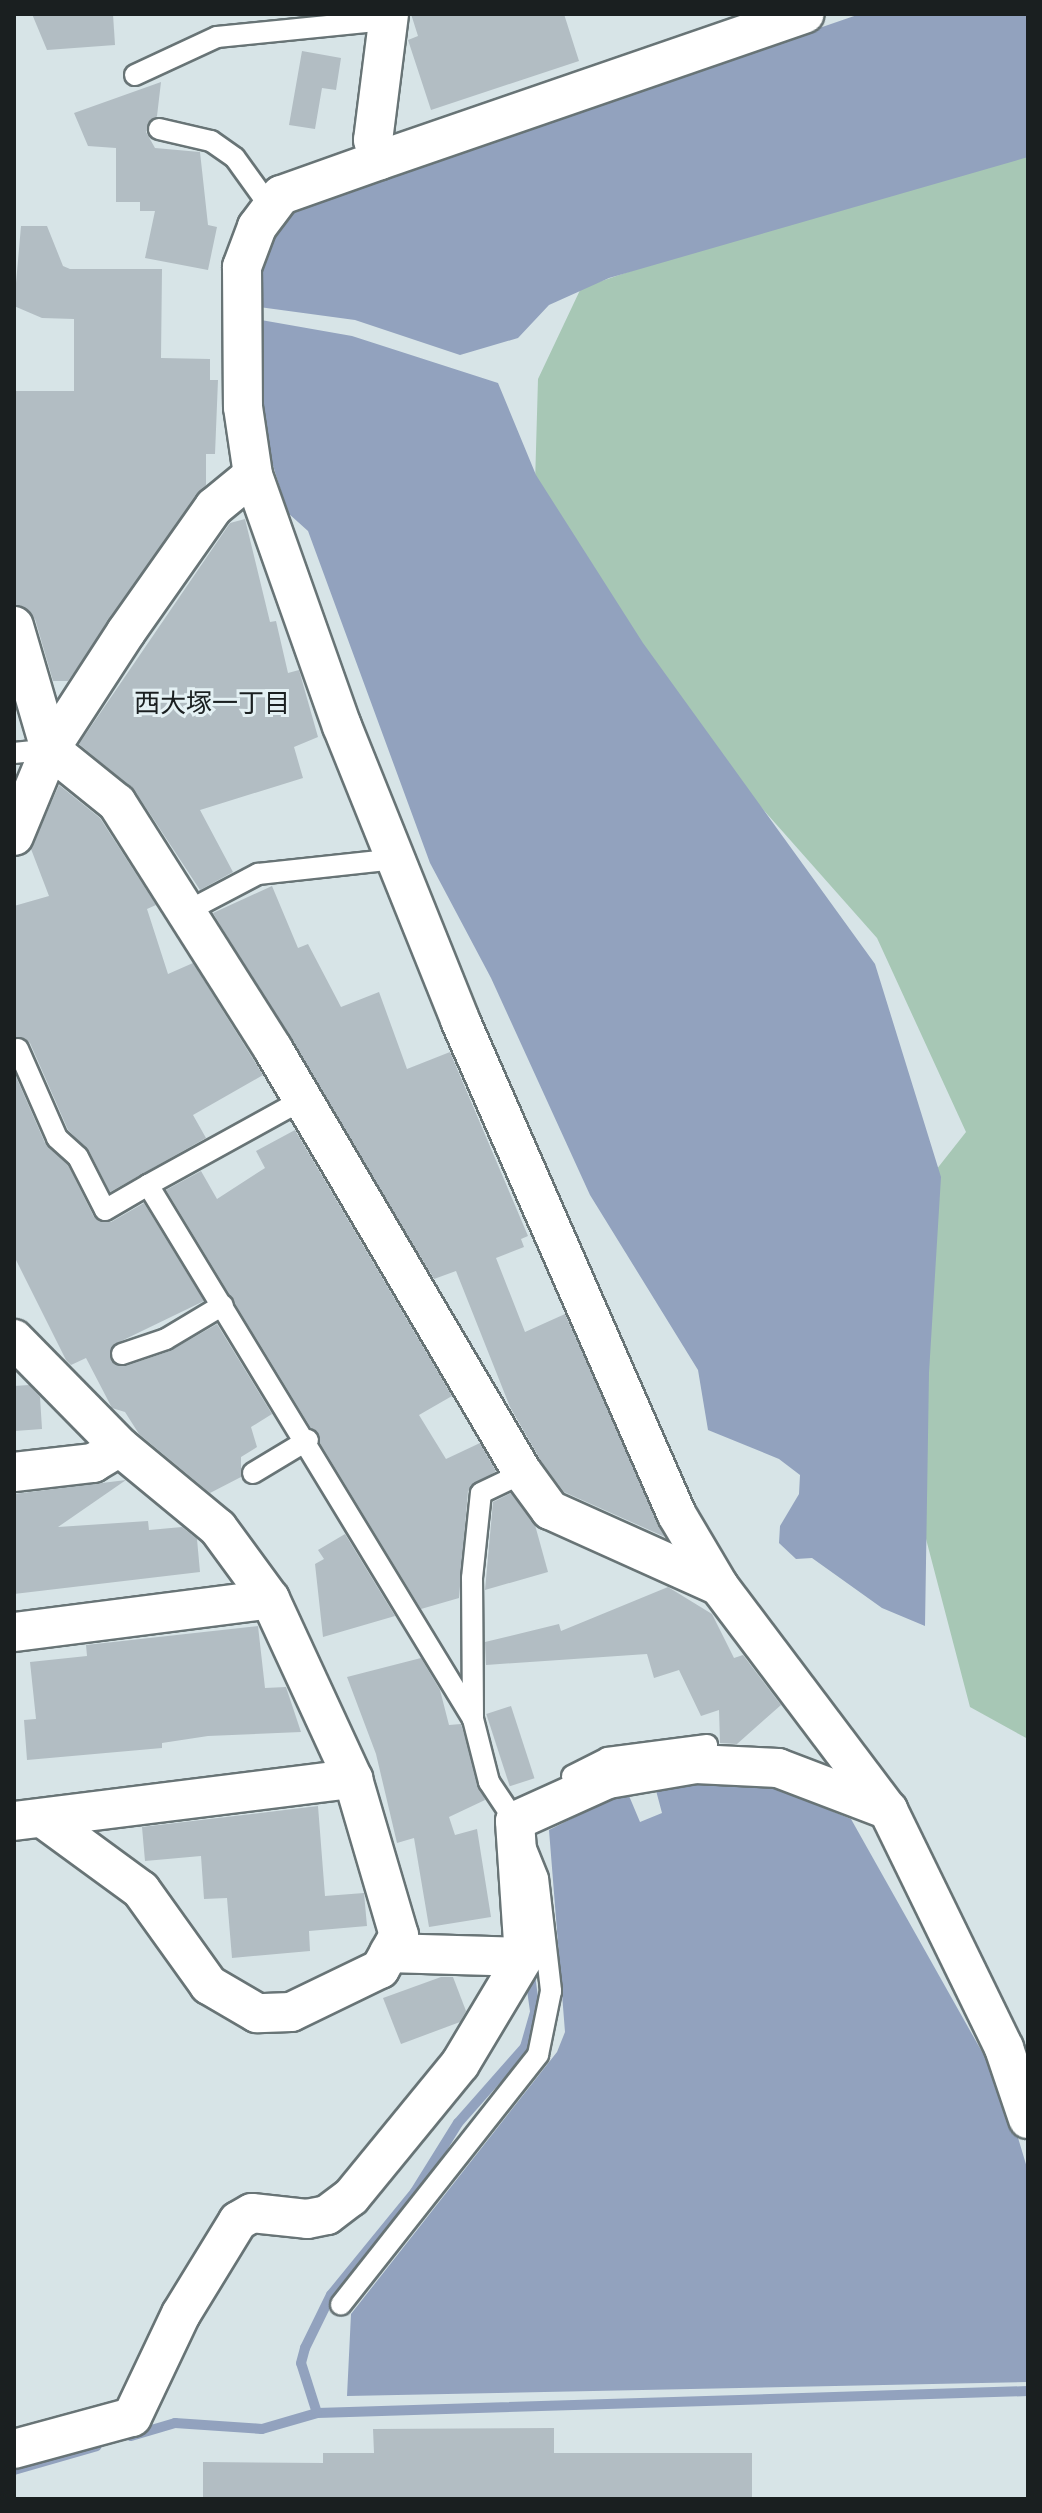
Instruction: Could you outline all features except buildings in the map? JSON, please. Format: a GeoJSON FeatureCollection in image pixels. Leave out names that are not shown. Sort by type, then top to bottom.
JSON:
{"type":"FeatureCollection","features":[{"type":"Feature","properties":{"kind":"street"},"geometry":{"type":"LineString","coordinates":[[805,14],[281,195],[271,208],[242,267],[243,407],[253,475],[395,859],[677,1515],[719,1586],[888,1810],[1004,2048],[1028,2119]]}},
{"type":"Feature","properties":{"kind":"street"},"geometry":{"type":"LineString","coordinates":[[380,160],[373,140],[388,17]]}},
{"type":"Feature","properties":{"kind":"street"},"geometry":{"type":"LineString","coordinates":[[32,751],[214,507],[253,475]]}},
{"type":"Feature","properties":{"kind":"street"},"geometry":{"type":"LineString","coordinates":[[14,626],[32,751],[14,836]]}},
{"type":"Feature","properties":{"kind":"street"},"geometry":{"type":"LineString","coordinates":[[32,751],[117,803],[182,914],[302,1100],[523,1473],[550,1510],[719,1586]]}},
{"type":"Feature","properties":{"kind":"street"},"geometry":{"type":"LineString","coordinates":[[14,1339],[120,1447],[218,1528],[270,1599],[353,1779],[399,1935],[380,1969],[291,2012],[257,2013],[209,1985],[141,1890],[29,1820]]}},
{"type":"Feature","properties":{"kind":"street"},"geometry":{"type":"LineString","coordinates":[[14,1472],[93,1463],[120,1447]]}},
{"type":"Feature","properties":{"kind":"street"},"geometry":{"type":"LineString","coordinates":[[14,1632],[270,1599]]}},
{"type":"Feature","properties":{"kind":"street"},"geometry":{"type":"LineString","coordinates":[[14,2449],[132,2417],[181,2314],[238,2221],[252,2213],[307,2219],[327,2215],[351,2197],[460,2064],[517,1969],[523,1818],[608,1779],[696,1764],[778,1768],[888,1810]]}},
{"type":"Feature","properties":{"kind":"street"},"geometry":{"type":"LineString","coordinates":[[29,1820],[353,1779]]}},
{"type":"Feature","properties":{"kind":"street"},"geometry":{"type":"LineString","coordinates":[[389,1953],[517,1969]]}},
{"type":"Feature","properties":{"kind":"lane"},"geometry":{"type":"LineString","coordinates":[[135,75],[217,37],[388,17]]}},
{"type":"Feature","properties":{"kind":"lane"},"geometry":{"type":"LineString","coordinates":[[159,129],[194,134],[223,149],[271,208]]}},
{"type":"Feature","properties":{"kind":"lane"},"geometry":{"type":"LineString","coordinates":[[182,914],[258,874],[395,859]]}},
{"type":"Feature","properties":{"kind":"lane"},"geometry":{"type":"LineString","coordinates":[[18,1049],[57,1138],[78,1157],[105,1210],[302,1100]]}},
{"type":"Feature","properties":{"kind":"lane"},"geometry":{"type":"LineString","coordinates":[[148,1185],[308,1440],[473,1719]]}},
{"type":"Feature","properties":{"kind":"lane"},"geometry":{"type":"LineString","coordinates":[[122,1354],[166,1339],[223,1305]]}},
{"type":"Feature","properties":{"kind":"lane"},"geometry":{"type":"LineString","coordinates":[[253,1473],[308,1440]]}},
{"type":"Feature","properties":{"kind":"lane"},"geometry":{"type":"LineString","coordinates":[[341,2304],[538,2055],[551,1991],[538,1878],[523,1818],[489,1782],[473,1719],[472,1578],[481,1493],[523,1473]]}},
{"type":"Feature","properties":{"kind":"lane"},"geometry":{"type":"LineString","coordinates":[[523,1818],[532,1798],[607,1758],[707,1745]]}},
{"type":"Feature","properties":{"kind":"green space"},"geometry":{"type":"Polygon","coordinates":[[[1028,136],[1028,1739],[970,1707],[881,1367],[895,1222],[966,1132],[877,938],[635,665],[534,519],[538,379],[581,288],[1028,136]]]}},
{"type":"Feature","properties":{"kind":"water"},"geometry":{"type":"Polygon","coordinates":[[[860,14],[1028,14],[1028,157],[609,278],[549,305],[518,338],[460,355],[355,320],[259,307],[258,269],[283,213],[860,14]]]}},
{"type":"Feature","properties":{"kind":"water"},"geometry":{"type":"Polygon","coordinates":[[[261,320],[352,336],[498,383],[536,475],[643,643],[875,964],[941,1177],[929,1373],[925,1626],[882,1608],[812,1558],[796,1559],[779,1543],[780,1526],[799,1494],[800,1475],[779,1459],[708,1430],[698,1370],[590,1195],[491,978],[430,863],[308,531],[288,513],[262,431],[261,320]]]}},
{"type":"Feature","properties":{"kind":"water"},"geometry":{"type":"Polygon","coordinates":[[[756,1780],[851,1819],[1004,2091],[1028,2171],[1028,2382],[347,2396],[351,2314],[557,2052],[565,2032],[549,1830],[627,1791],[640,1822],[662,1813],[654,1783],[756,1780]]]}},
{"type":"Feature","properties":{"kind":"waterway"},"geometry":{"type":"LineString","coordinates":[[131,2436],[175,2423],[262,2429],[317,2413],[301,2363],[305,2348],[331,2295],[415,2192],[458,2123],[525,2047],[535,2011],[530,1977],[523,1973]]}},
{"type":"Feature","properties":{"kind":"waterway"},"geometry":{"type":"LineString","coordinates":[[317,2413],[1028,2391]]}},
{"type":"Feature","properties":{"kind":"waterway"},"geometry":{"type":"LineString","coordinates":[[14,2470],[97,2446]]}},
{"type":"Feature","properties":{"kind":"district","name":"西大塚一丁目"},"geometry":{"type":"Point","coordinates":[212,704]}}]}
